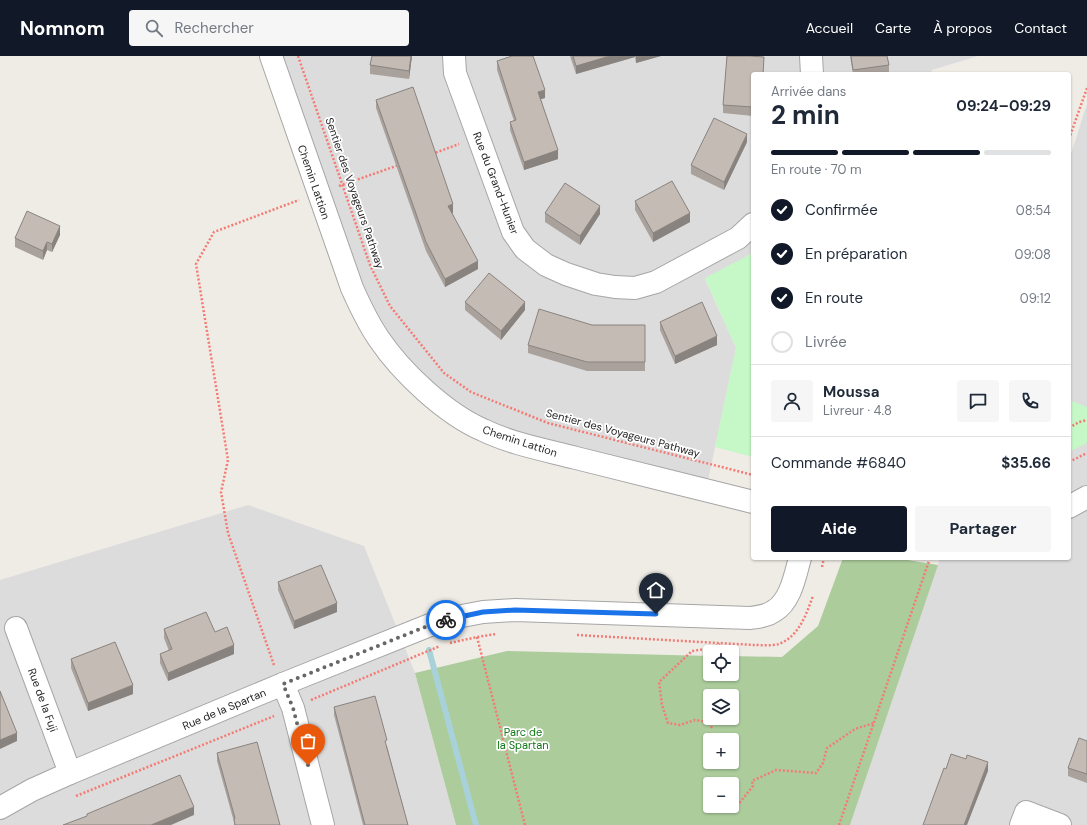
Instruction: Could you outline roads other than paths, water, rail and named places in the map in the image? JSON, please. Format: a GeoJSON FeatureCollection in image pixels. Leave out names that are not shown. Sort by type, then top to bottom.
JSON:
{"type":"FeatureCollection","features":[{"type":"Feature","properties":{"kind":"street","name":"Chemin Lattion"},"geometry":{"type":"LineString","coordinates":[[271,56],[352,288],[363,312],[379,339],[398,364],[412,378],[440,403],[483,430],[531,446],[663,481],[751,501]]}},
{"type":"Feature","properties":{"kind":"street","name":"Rue du Grand-Hunier"},"geometry":{"type":"LineString","coordinates":[[454,56],[455,73],[513,232],[525,249],[546,265],[566,274],[596,284],[636,288],[656,282],[738,238],[751,226]]}},
{"type":"Feature","properties":{"kind":"street"},"geometry":{"type":"LineString","coordinates":[[811,56],[812,72]]}},
{"type":"Feature","properties":{"kind":"street"},"geometry":{"type":"LineString","coordinates":[[1071,506],[1087,497]]}},
{"type":"Feature","properties":{"kind":"street","name":"Rue de la Spartan"},"geometry":{"type":"LineString","coordinates":[[0,808],[32,790],[70,773],[283,684],[430,625],[483,612],[515,610],[750,618],[763,616],[775,611],[789,593],[799,560]]}},
{"type":"Feature","properties":{"kind":"street","name":"Rue de la Fuji"},"geometry":{"type":"LineString","coordinates":[[16,628],[70,773]]}},
{"type":"Feature","properties":{"kind":"street"},"geometry":{"type":"LineString","coordinates":[[283,684],[293,708],[323,825]]}},
{"type":"Feature","properties":{"kind":"street"},"geometry":{"type":"LineString","coordinates":[[1021,825],[1026,812],[1060,825]]}},
{"type":"Feature","properties":{"kind":"waterway"},"geometry":{"type":"LineString","coordinates":[[429,650],[476,825]]}},
{"type":"Feature","properties":{"kind":"park label","name":"Parc de la Spartan"},"geometry":{"type":"Point","coordinates":[523,738]}}]}
